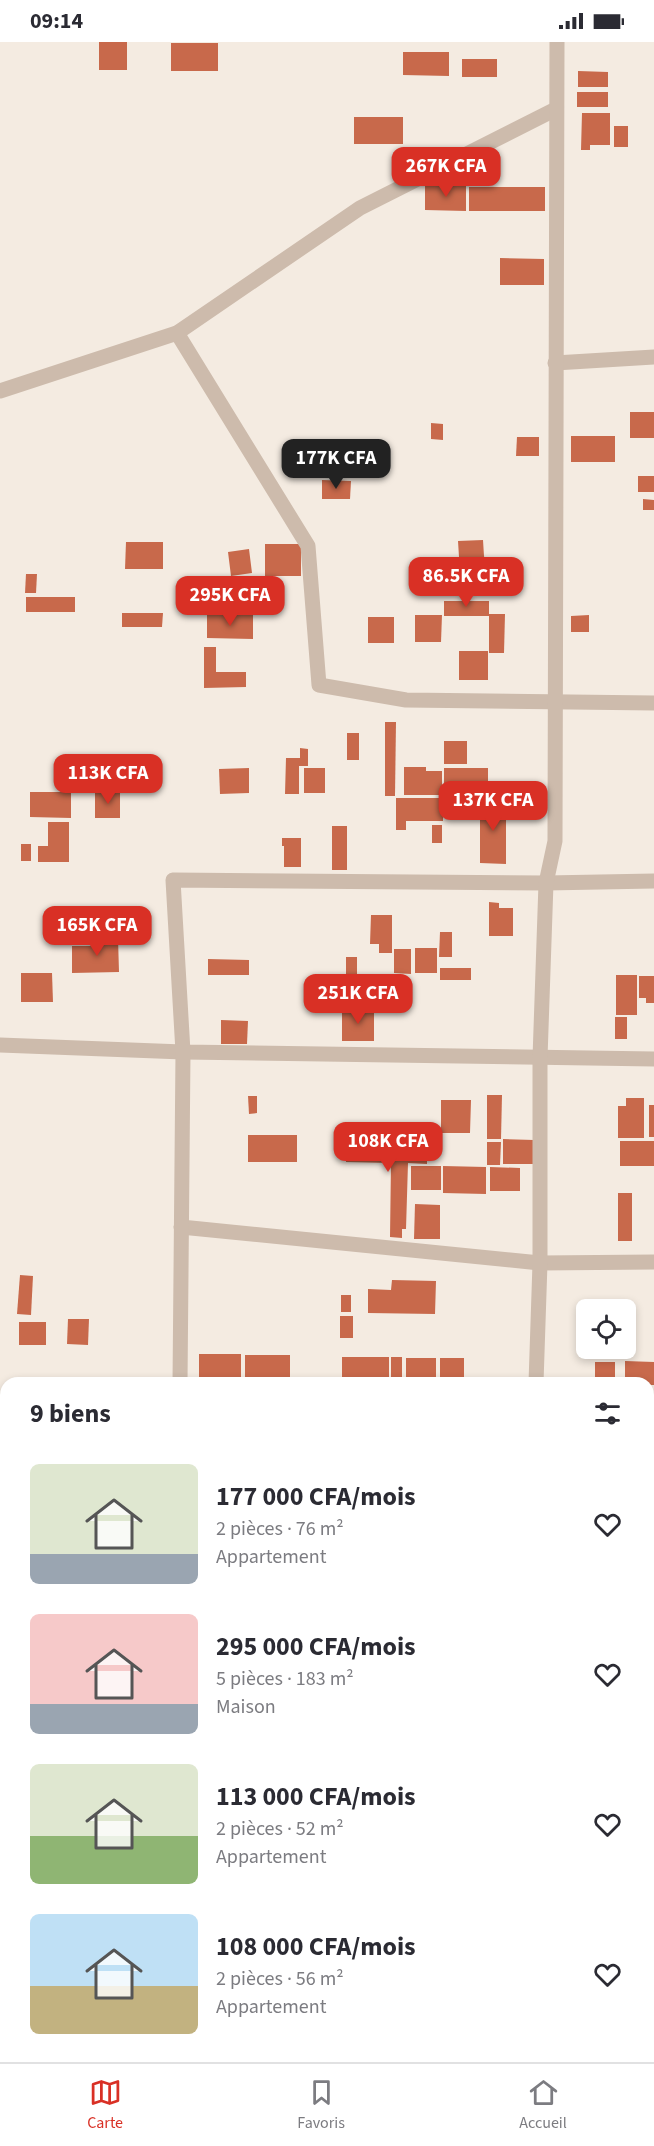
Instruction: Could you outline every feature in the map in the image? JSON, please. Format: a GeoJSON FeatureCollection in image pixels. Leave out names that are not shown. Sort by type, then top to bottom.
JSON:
{"type":"FeatureCollection","features":[{"type":"Feature","properties":{"kind":"street"},"geometry":{"type":"LineString","coordinates":[[536,1377],[540,1263],[540,1058],[546,883],[555,841],[557,42]]}},
{"type":"Feature","properties":{"kind":"street"},"geometry":{"type":"LineString","coordinates":[[0,391],[177,333],[360,208],[556,110]]}},
{"type":"Feature","properties":{"kind":"street"},"geometry":{"type":"LineString","coordinates":[[177,333],[308,546],[319,685],[406,700],[654,703]]}},
{"type":"Feature","properties":{"kind":"street"},"geometry":{"type":"LineString","coordinates":[[555,363],[654,357]]}},
{"type":"Feature","properties":{"kind":"street"},"geometry":{"type":"LineString","coordinates":[[180,1377],[183,1052],[173,880],[546,883],[654,881]]}},
{"type":"Feature","properties":{"kind":"street"},"geometry":{"type":"LineString","coordinates":[[0,1045],[183,1052],[654,1059]]}},
{"type":"Feature","properties":{"kind":"street"},"geometry":{"type":"LineString","coordinates":[[181,1227],[540,1263],[654,1262]]}},
{"type":"Feature","properties":{"kind":"building"},"geometry":{"type":"Polygon","coordinates":[[[99,42],[127,42],[127,70],[99,70],[99,42]]]}},
{"type":"Feature","properties":{"kind":"building"},"geometry":{"type":"Polygon","coordinates":[[[171,43],[218,43],[218,71],[171,71],[171,43]]]}},
{"type":"Feature","properties":{"kind":"building"},"geometry":{"type":"Polygon","coordinates":[[[403,52],[449,52],[449,76],[403,75],[403,52]]]}},
{"type":"Feature","properties":{"kind":"building"},"geometry":{"type":"Polygon","coordinates":[[[462,59],[497,59],[497,77],[462,77],[462,59]]]}},
{"type":"Feature","properties":{"kind":"building"},"geometry":{"type":"Polygon","coordinates":[[[578,71],[608,72],[608,87],[578,87],[578,71]]]}},
{"type":"Feature","properties":{"kind":"building"},"geometry":{"type":"Polygon","coordinates":[[[577,92],[608,92],[608,107],[577,107],[577,92]]]}},
{"type":"Feature","properties":{"kind":"building"},"geometry":{"type":"Polygon","coordinates":[[[582,113],[610,113],[610,145],[590,145],[590,150],[581,150],[582,113]]]}},
{"type":"Feature","properties":{"kind":"building"},"geometry":{"type":"Polygon","coordinates":[[[354,117],[403,117],[403,144],[354,144],[354,117]]]}},
{"type":"Feature","properties":{"kind":"building"},"geometry":{"type":"Polygon","coordinates":[[[614,126],[628,126],[628,147],[614,147],[614,126]]]}},
{"type":"Feature","properties":{"kind":"building"},"geometry":{"type":"Polygon","coordinates":[[[425,186],[466,186],[466,211],[425,210],[425,186]]]}},
{"type":"Feature","properties":{"kind":"building"},"geometry":{"type":"Polygon","coordinates":[[[469,187],[545,187],[545,211],[469,211],[469,187]]]}},
{"type":"Feature","properties":{"kind":"building"},"geometry":{"type":"Polygon","coordinates":[[[500,258],[544,259],[544,285],[500,285],[500,258]]]}},
{"type":"Feature","properties":{"kind":"building"},"geometry":{"type":"Polygon","coordinates":[[[630,412],[654,412],[654,438],[630,438],[630,412]]]}},
{"type":"Feature","properties":{"kind":"building"},"geometry":{"type":"Polygon","coordinates":[[[431,423],[443,424],[443,440],[431,439],[431,423]]]}},
{"type":"Feature","properties":{"kind":"building"},"geometry":{"type":"Polygon","coordinates":[[[571,436],[615,436],[615,462],[571,462],[571,436]]]}},
{"type":"Feature","properties":{"kind":"building"},"geometry":{"type":"Polygon","coordinates":[[[517,437],[539,437],[539,456],[516,456],[517,437]]]}},
{"type":"Feature","properties":{"kind":"building"},"geometry":{"type":"Polygon","coordinates":[[[313,454],[333,455],[333,465],[313,464],[313,454]]]}},
{"type":"Feature","properties":{"kind":"building"},"geometry":{"type":"Polygon","coordinates":[[[638,476],[654,476],[654,492],[638,492],[638,476]]]}},
{"type":"Feature","properties":{"kind":"building"},"geometry":{"type":"Polygon","coordinates":[[[322,480],[351,481],[350,499],[322,499],[322,480]]]}},
{"type":"Feature","properties":{"kind":"building"},"geometry":{"type":"Polygon","coordinates":[[[643,499],[654,500],[654,510],[643,510],[643,499]]]}},
{"type":"Feature","properties":{"kind":"building"},"geometry":{"type":"Polygon","coordinates":[[[483,540],[485,571],[460,573],[458,541],[483,540]]]}},
{"type":"Feature","properties":{"kind":"building"},"geometry":{"type":"Polygon","coordinates":[[[126,542],[163,542],[163,569],[125,569],[126,542]]]}},
{"type":"Feature","properties":{"kind":"building"},"geometry":{"type":"Polygon","coordinates":[[[265,544],[301,544],[301,576],[265,576],[265,544]]]}},
{"type":"Feature","properties":{"kind":"building"},"geometry":{"type":"Polygon","coordinates":[[[249,549],[252,573],[231,576],[228,552],[249,549]]]}},
{"type":"Feature","properties":{"kind":"building"},"geometry":{"type":"Polygon","coordinates":[[[26,574],[37,574],[36,593],[25,593],[26,574]]]}},
{"type":"Feature","properties":{"kind":"building"},"geometry":{"type":"Polygon","coordinates":[[[26,597],[75,597],[75,612],[26,612],[26,597]]]}},
{"type":"Feature","properties":{"kind":"building"},"geometry":{"type":"Polygon","coordinates":[[[444,601],[489,601],[489,616],[444,616],[444,601]]]}},
{"type":"Feature","properties":{"kind":"building"},"geometry":{"type":"Polygon","coordinates":[[[122,613],[163,613],[162,627],[122,627],[122,613]]]}},
{"type":"Feature","properties":{"kind":"building"},"geometry":{"type":"Polygon","coordinates":[[[489,614],[505,614],[504,653],[489,653],[489,614]]]}},
{"type":"Feature","properties":{"kind":"building"},"geometry":{"type":"Polygon","coordinates":[[[207,615],[253,615],[253,639],[207,638],[207,615]]]}},
{"type":"Feature","properties":{"kind":"building"},"geometry":{"type":"Polygon","coordinates":[[[415,615],[442,615],[441,642],[415,642],[415,615]]]}},
{"type":"Feature","properties":{"kind":"building"},"geometry":{"type":"Polygon","coordinates":[[[589,615],[589,632],[571,632],[571,616],[589,615]]]}},
{"type":"Feature","properties":{"kind":"building"},"geometry":{"type":"Polygon","coordinates":[[[368,617],[394,617],[394,643],[368,643],[368,617]]]}},
{"type":"Feature","properties":{"kind":"building"},"geometry":{"type":"Polygon","coordinates":[[[204,647],[216,647],[216,672],[246,672],[246,687],[204,688],[204,647]]]}},
{"type":"Feature","properties":{"kind":"building"},"geometry":{"type":"Polygon","coordinates":[[[459,651],[488,651],[488,680],[459,680],[459,651]]]}},
{"type":"Feature","properties":{"kind":"building"},"geometry":{"type":"Polygon","coordinates":[[[385,722],[396,722],[395,796],[385,796],[385,722]]]}},
{"type":"Feature","properties":{"kind":"building"},"geometry":{"type":"Polygon","coordinates":[[[347,733],[359,733],[359,760],[347,760],[347,733]]]}},
{"type":"Feature","properties":{"kind":"building"},"geometry":{"type":"Polygon","coordinates":[[[444,741],[467,741],[467,764],[444,764],[444,741]]]}},
{"type":"Feature","properties":{"kind":"building"},"geometry":{"type":"Polygon","coordinates":[[[300,748],[308,749],[308,766],[299,766],[299,794],[285,794],[286,758],[300,758],[300,748]]]}},
{"type":"Feature","properties":{"kind":"building"},"geometry":{"type":"Polygon","coordinates":[[[404,767],[426,767],[426,771],[442,771],[442,795],[404,795],[404,767]]]}},
{"type":"Feature","properties":{"kind":"building"},"geometry":{"type":"Polygon","coordinates":[[[249,768],[249,793],[220,794],[219,769],[249,768]]]}},
{"type":"Feature","properties":{"kind":"building"},"geometry":{"type":"Polygon","coordinates":[[[304,768],[325,768],[325,793],[304,793],[304,768]]]}},
{"type":"Feature","properties":{"kind":"building"},"geometry":{"type":"Polygon","coordinates":[[[444,768],[488,768],[488,794],[444,794],[444,768]]]}},
{"type":"Feature","properties":{"kind":"building"},"geometry":{"type":"Polygon","coordinates":[[[490,782],[507,782],[507,797],[490,797],[490,782]]]}},
{"type":"Feature","properties":{"kind":"building"},"geometry":{"type":"Polygon","coordinates":[[[30,792],[71,792],[71,818],[30,817],[30,792]]]}},
{"type":"Feature","properties":{"kind":"building"},"geometry":{"type":"Polygon","coordinates":[[[95,793],[120,793],[120,818],[95,818],[95,793]]]}},
{"type":"Feature","properties":{"kind":"building"},"geometry":{"type":"Polygon","coordinates":[[[396,798],[443,798],[443,821],[406,821],[406,830],[396,830],[396,798]]]}},
{"type":"Feature","properties":{"kind":"building"},"geometry":{"type":"Polygon","coordinates":[[[480,800],[506,800],[506,864],[480,863],[480,800]]]}},
{"type":"Feature","properties":{"kind":"building"},"geometry":{"type":"Polygon","coordinates":[[[48,822],[69,822],[69,862],[38,862],[38,846],[48,846],[48,822]]]}},
{"type":"Feature","properties":{"kind":"building"},"geometry":{"type":"Polygon","coordinates":[[[432,825],[442,825],[442,843],[432,843],[432,825]]]}},
{"type":"Feature","properties":{"kind":"building"},"geometry":{"type":"Polygon","coordinates":[[[332,826],[347,826],[347,870],[332,870],[332,826]]]}},
{"type":"Feature","properties":{"kind":"building"},"geometry":{"type":"Polygon","coordinates":[[[282,838],[301,838],[301,867],[284,867],[282,838]]]}},
{"type":"Feature","properties":{"kind":"building"},"geometry":{"type":"Polygon","coordinates":[[[21,844],[31,844],[31,861],[21,861],[21,844]]]}},
{"type":"Feature","properties":{"kind":"building"},"geometry":{"type":"Polygon","coordinates":[[[489,902],[499,903],[499,908],[513,908],[513,936],[489,936],[489,902]]]}},
{"type":"Feature","properties":{"kind":"building"},"geometry":{"type":"Polygon","coordinates":[[[371,915],[392,915],[392,953],[379,953],[379,944],[370,944],[371,915]]]}},
{"type":"Feature","properties":{"kind":"building"},"geometry":{"type":"Polygon","coordinates":[[[440,932],[452,932],[452,957],[439,957],[440,932]]]}},
{"type":"Feature","properties":{"kind":"building"},"geometry":{"type":"Polygon","coordinates":[[[118,938],[119,972],[72,973],[72,946],[92,946],[92,939],[118,938]]]}},
{"type":"Feature","properties":{"kind":"building"},"geometry":{"type":"Polygon","coordinates":[[[415,948],[437,948],[437,973],[415,973],[415,948]]]}},
{"type":"Feature","properties":{"kind":"building"},"geometry":{"type":"Polygon","coordinates":[[[394,949],[411,949],[411,974],[394,973],[394,949]]]}},
{"type":"Feature","properties":{"kind":"building"},"geometry":{"type":"Polygon","coordinates":[[[346,957],[357,957],[357,974],[346,974],[346,957]]]}},
{"type":"Feature","properties":{"kind":"building"},"geometry":{"type":"Polygon","coordinates":[[[208,959],[249,960],[249,975],[208,975],[208,959]]]}},
{"type":"Feature","properties":{"kind":"building"},"geometry":{"type":"Polygon","coordinates":[[[440,968],[471,968],[471,980],[440,980],[440,968]]]}},
{"type":"Feature","properties":{"kind":"building"},"geometry":{"type":"Polygon","coordinates":[[[21,973],[52,973],[53,1002],[21,1002],[21,973]]]}},
{"type":"Feature","properties":{"kind":"building"},"geometry":{"type":"Polygon","coordinates":[[[322,974],[342,974],[342,995],[322,995],[322,974]]]}},
{"type":"Feature","properties":{"kind":"building"},"geometry":{"type":"Polygon","coordinates":[[[616,975],[637,975],[637,1015],[616,1015],[616,975]]]}},
{"type":"Feature","properties":{"kind":"building"},"geometry":{"type":"Polygon","coordinates":[[[639,976],[654,976],[654,1003],[646,1003],[646,998],[639,998],[639,976]]]}},
{"type":"Feature","properties":{"kind":"building"},"geometry":{"type":"Polygon","coordinates":[[[342,1009],[374,1009],[374,1041],[342,1041],[342,1009]]]}},
{"type":"Feature","properties":{"kind":"building"},"geometry":{"type":"Polygon","coordinates":[[[615,1017],[627,1017],[627,1039],[615,1039],[615,1017]]]}},
{"type":"Feature","properties":{"kind":"building"},"geometry":{"type":"Polygon","coordinates":[[[221,1020],[248,1021],[247,1044],[221,1044],[221,1020]]]}},
{"type":"Feature","properties":{"kind":"building"},"geometry":{"type":"Polygon","coordinates":[[[487,1095],[502,1095],[501,1139],[487,1139],[487,1095]]]}},
{"type":"Feature","properties":{"kind":"building"},"geometry":{"type":"Polygon","coordinates":[[[248,1096],[257,1096],[257,1113],[249,1114],[248,1096]]]}},
{"type":"Feature","properties":{"kind":"building"},"geometry":{"type":"Polygon","coordinates":[[[626,1098],[644,1098],[644,1138],[618,1138],[618,1106],[626,1106],[626,1098]]]}},
{"type":"Feature","properties":{"kind":"building"},"geometry":{"type":"Polygon","coordinates":[[[441,1100],[471,1100],[470,1133],[441,1133],[441,1100]]]}},
{"type":"Feature","properties":{"kind":"building"},"geometry":{"type":"Polygon","coordinates":[[[649,1105],[654,1105],[654,1137],[649,1137],[649,1105]]]}},
{"type":"Feature","properties":{"kind":"building"},"geometry":{"type":"Polygon","coordinates":[[[248,1135],[297,1135],[297,1162],[248,1162],[248,1135]]]}},
{"type":"Feature","properties":{"kind":"building"},"geometry":{"type":"Polygon","coordinates":[[[346,1138],[390,1139],[390,1151],[427,1151],[427,1164],[408,1163],[406,1229],[402,1229],[402,1238],[390,1237],[391,1163],[346,1162],[346,1138]]]}},
{"type":"Feature","properties":{"kind":"building"},"geometry":{"type":"Polygon","coordinates":[[[503,1139],[534,1140],[534,1164],[503,1164],[503,1139]]]}},
{"type":"Feature","properties":{"kind":"building"},"geometry":{"type":"Polygon","coordinates":[[[620,1141],[654,1141],[654,1166],[620,1166],[620,1141]]]}},
{"type":"Feature","properties":{"kind":"building"},"geometry":{"type":"Polygon","coordinates":[[[487,1142],[501,1142],[500,1165],[487,1165],[487,1142]]]}},
{"type":"Feature","properties":{"kind":"building"},"geometry":{"type":"Polygon","coordinates":[[[411,1166],[441,1166],[441,1190],[411,1190],[411,1166]]]}},
{"type":"Feature","properties":{"kind":"building"},"geometry":{"type":"Polygon","coordinates":[[[443,1166],[486,1167],[486,1194],[443,1193],[443,1166]]]}},
{"type":"Feature","properties":{"kind":"building"},"geometry":{"type":"Polygon","coordinates":[[[490,1167],[520,1168],[520,1191],[490,1191],[490,1167]]]}},
{"type":"Feature","properties":{"kind":"building"},"geometry":{"type":"Polygon","coordinates":[[[618,1193],[632,1193],[632,1241],[618,1241],[618,1193]]]}},
{"type":"Feature","properties":{"kind":"building"},"geometry":{"type":"Polygon","coordinates":[[[415,1204],[440,1205],[440,1239],[414,1239],[415,1204]]]}},
{"type":"Feature","properties":{"kind":"building"},"geometry":{"type":"Polygon","coordinates":[[[20,1275],[33,1276],[31,1315],[17,1314],[20,1275]]]}},
{"type":"Feature","properties":{"kind":"building"},"geometry":{"type":"Polygon","coordinates":[[[392,1280],[436,1281],[435,1314],[368,1313],[368,1289],[391,1290],[392,1280]]]}},
{"type":"Feature","properties":{"kind":"building"},"geometry":{"type":"Polygon","coordinates":[[[341,1295],[351,1295],[351,1312],[341,1312],[341,1295]]]}},
{"type":"Feature","properties":{"kind":"building"},"geometry":{"type":"Polygon","coordinates":[[[340,1316],[353,1316],[353,1338],[340,1338],[340,1316]]]}},
{"type":"Feature","properties":{"kind":"building"},"geometry":{"type":"Polygon","coordinates":[[[68,1319],[89,1319],[88,1345],[67,1344],[68,1319]]]}},
{"type":"Feature","properties":{"kind":"building"},"geometry":{"type":"Polygon","coordinates":[[[19,1322],[46,1322],[46,1345],[19,1345],[19,1322]]]}},
{"type":"Feature","properties":{"kind":"building"},"geometry":{"type":"Polygon","coordinates":[[[199,1354],[241,1354],[241,1377],[199,1377],[199,1354]]]}},
{"type":"Feature","properties":{"kind":"building"},"geometry":{"type":"Polygon","coordinates":[[[245,1355],[290,1355],[290,1377],[245,1377],[245,1355]]]}},
{"type":"Feature","properties":{"kind":"building"},"geometry":{"type":"Polygon","coordinates":[[[342,1357],[389,1357],[389,1377],[342,1377],[342,1357]]]}},
{"type":"Feature","properties":{"kind":"building"},"geometry":{"type":"Polygon","coordinates":[[[391,1357],[402,1357],[402,1377],[391,1377],[391,1357]]]}},
{"type":"Feature","properties":{"kind":"building"},"geometry":{"type":"Polygon","coordinates":[[[406,1358],[436,1358],[436,1377],[406,1377],[406,1358]]]}},
{"type":"Feature","properties":{"kind":"building"},"geometry":{"type":"Polygon","coordinates":[[[440,1358],[464,1358],[464,1377],[440,1377],[440,1358]]]}},
{"type":"Feature","properties":{"kind":"building"},"geometry":{"type":"Polygon","coordinates":[[[625,1361],[654,1362],[654,1377],[625,1377],[625,1361]]]}},
{"type":"Feature","properties":{"kind":"building"},"geometry":{"type":"Polygon","coordinates":[[[595,1362],[615,1362],[615,1377],[595,1377],[595,1362]]]}}]}
